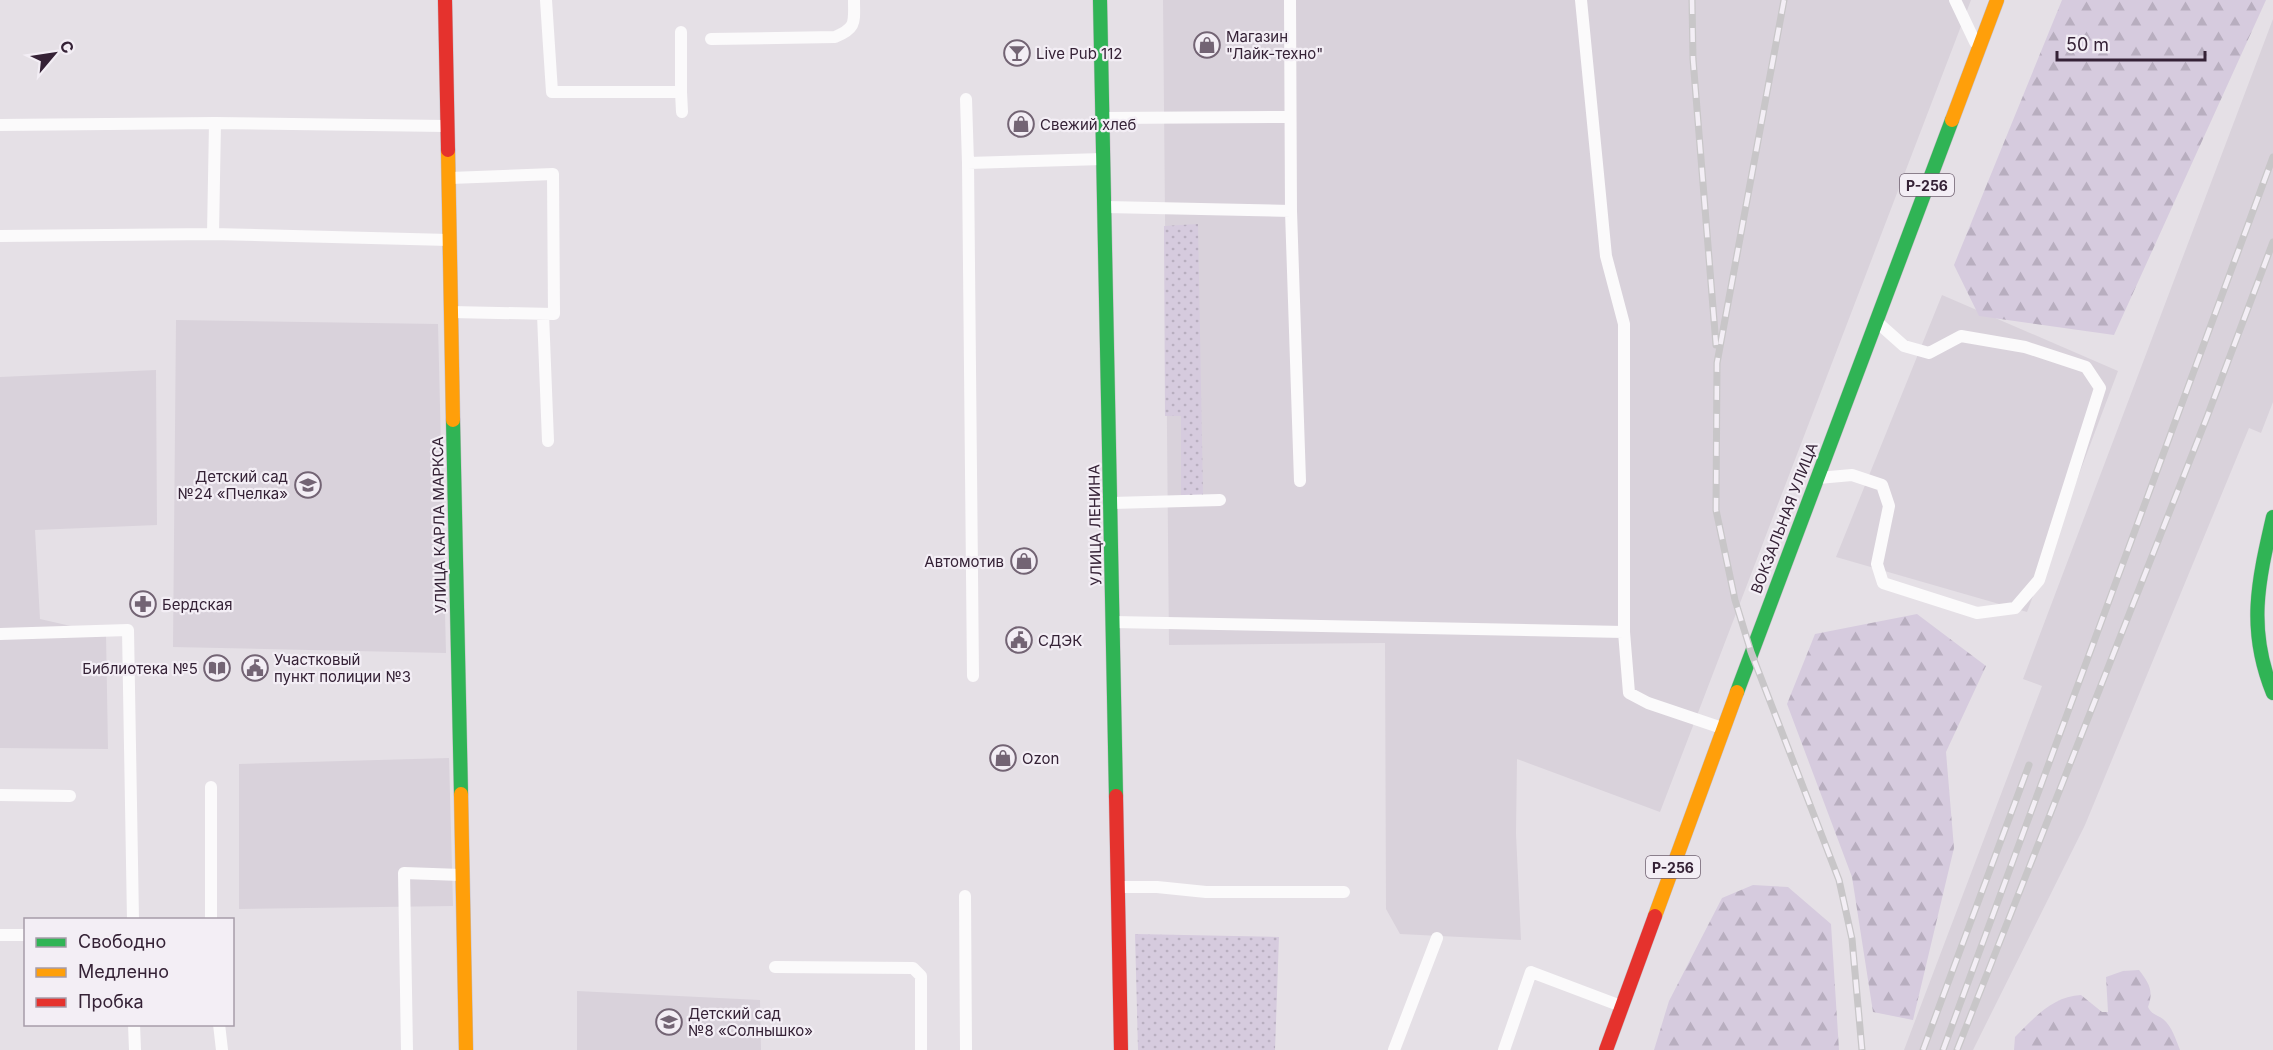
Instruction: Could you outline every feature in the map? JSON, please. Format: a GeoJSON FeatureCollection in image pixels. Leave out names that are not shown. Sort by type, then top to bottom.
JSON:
{"type":"FeatureCollection","features":[{"type":"Feature","properties":{"kind":"main road","name":"УЛИЦА КАРЛА МАРКСА"},"geometry":{"type":"LineString","coordinates":[[445,0],[466,1050]]}},
{"type":"Feature","properties":{"kind":"main road","name":"УЛИЦА ЛЕНИНА"},"geometry":{"type":"LineString","coordinates":[[1100,0],[1121,1050]]}},
{"type":"Feature","properties":{"kind":"main road","name":"ВОКЗАЛЬНАЯ УЛИЦА"},"geometry":{"type":"LineString","coordinates":[[1606,1050],[1723,728],[1997,0]]}},
{"type":"Feature","properties":{"kind":"main road"},"geometry":{"type":"LineString","coordinates":[[2273,517],[2254,609],[2256,643],[2265,678],[2273,693]]}},
{"type":"Feature","properties":{"kind":"lane"},"geometry":{"type":"LineString","coordinates":[[546,0],[552,92],[681,92]]}},
{"type":"Feature","properties":{"kind":"lane"},"geometry":{"type":"LineString","coordinates":[[711,39],[835,37],[849,32],[854,24],[854,0]]}},
{"type":"Feature","properties":{"kind":"lane"},"geometry":{"type":"LineString","coordinates":[[1290,0],[1291,211],[1300,481]]}},
{"type":"Feature","properties":{"kind":"lane"},"geometry":{"type":"LineString","coordinates":[[1581,0],[1606,256],[1623,324],[1624,632],[1629,693],[1648,703],[1723,728]]}},
{"type":"Feature","properties":{"kind":"lane"},"geometry":{"type":"LineString","coordinates":[[1955,0],[1978,50]]}},
{"type":"Feature","properties":{"kind":"lane"},"geometry":{"type":"LineString","coordinates":[[681,32],[682,112]]}},
{"type":"Feature","properties":{"kind":"lane"},"geometry":{"type":"LineString","coordinates":[[966,99],[973,676]]}},
{"type":"Feature","properties":{"kind":"lane"},"geometry":{"type":"LineString","coordinates":[[1103,118],[1290,117]]}},
{"type":"Feature","properties":{"kind":"lane"},"geometry":{"type":"LineString","coordinates":[[213,234],[215,123]]}},
{"type":"Feature","properties":{"kind":"lane"},"geometry":{"type":"LineString","coordinates":[[0,125],[215,123],[447,126]]}},
{"type":"Feature","properties":{"kind":"lane"},"geometry":{"type":"LineString","coordinates":[[968,163],[1104,159]]}},
{"type":"Feature","properties":{"kind":"lane"},"geometry":{"type":"LineString","coordinates":[[448,178],[553,174],[555,314],[451,312]]}},
{"type":"Feature","properties":{"kind":"lane"},"geometry":{"type":"LineString","coordinates":[[1105,207],[1291,211]]}},
{"type":"Feature","properties":{"kind":"lane"},"geometry":{"type":"LineString","coordinates":[[0,236],[213,234],[451,240]]}},
{"type":"Feature","properties":{"kind":"lane"},"geometry":{"type":"LineString","coordinates":[[543,314],[548,441]]}},
{"type":"Feature","properties":{"kind":"lane"},"geometry":{"type":"LineString","coordinates":[[1817,478],[1852,475],[1882,485],[1889,506],[1878,564],[1883,584],[1977,613],[2015,608],[2039,580],[2100,388],[2086,367],[2025,347],[1961,336],[1929,352],[1904,346],[1876,321]]}},
{"type":"Feature","properties":{"kind":"lane"},"geometry":{"type":"LineString","coordinates":[[1111,504],[1220,500]]}},
{"type":"Feature","properties":{"kind":"lane"},"geometry":{"type":"LineString","coordinates":[[1113,622],[1624,632]]}},
{"type":"Feature","properties":{"kind":"lane"},"geometry":{"type":"LineString","coordinates":[[0,634],[128,630],[133,918]]}},
{"type":"Feature","properties":{"kind":"lane"},"geometry":{"type":"LineString","coordinates":[[211,787],[211,918]]}},
{"type":"Feature","properties":{"kind":"lane"},"geometry":{"type":"LineString","coordinates":[[0,795],[69,796]]}},
{"type":"Feature","properties":{"kind":"lane"},"geometry":{"type":"LineString","coordinates":[[407,1050],[404,873],[462,875]]}},
{"type":"Feature","properties":{"kind":"lane"},"geometry":{"type":"LineString","coordinates":[[1118,887],[1157,887],[1206,892],[1344,891]]}},
{"type":"Feature","properties":{"kind":"lane"},"geometry":{"type":"LineString","coordinates":[[965,896],[966,1050]]}},
{"type":"Feature","properties":{"kind":"lane"},"geometry":{"type":"LineString","coordinates":[[0,935],[24,935]]}},
{"type":"Feature","properties":{"kind":"lane"},"geometry":{"type":"LineString","coordinates":[[1394,1050],[1437,938]]}},
{"type":"Feature","properties":{"kind":"lane"},"geometry":{"type":"LineString","coordinates":[[775,967],[913,968],[919,971],[921,976],[921,1050]]}},
{"type":"Feature","properties":{"kind":"lane"},"geometry":{"type":"LineString","coordinates":[[1504,1050],[1531,972],[1622,1006]]}},
{"type":"Feature","properties":{"kind":"lane"},"geometry":{"type":"LineString","coordinates":[[134,1026],[135,1050]]}},
{"type":"Feature","properties":{"kind":"lane"},"geometry":{"type":"LineString","coordinates":[[219,1026],[222,1050]]}},
{"type":"Feature","properties":{"kind":"shaded area"},"geometry":{"type":"Polygon","coordinates":[[[1163,0],[1971,0],[1660,812],[1517,759],[1516,834],[1521,940],[1400,934],[1386,909],[1385,643],[1169,645],[1163,0]]]}},
{"type":"Feature","properties":{"kind":"shaded area"},"geometry":{"type":"Polygon","coordinates":[[[2273,19],[2273,402],[2261,433],[2249,428],[2085,825],[1973,1050],[1904,1050],[2042,686],[2023,679],[2273,19]]]}},
{"type":"Feature","properties":{"kind":"shaded area"},"geometry":{"type":"Polygon","coordinates":[[[1942,295],[2118,371],[2027,612],[1836,557],[1942,295]]]}},
{"type":"Feature","properties":{"kind":"shaded area","name":"Детский сад №24 «Пчелка»"},"geometry":{"type":"Polygon","coordinates":[[[176,320],[438,324],[446,653],[173,647],[176,320]]]}},
{"type":"Feature","properties":{"kind":"shaded area"},"geometry":{"type":"Polygon","coordinates":[[[156,370],[157,525],[35,530],[40,619],[106,634],[108,749],[0,748],[0,377],[156,370]]]}},
{"type":"Feature","properties":{"kind":"shaded area"},"geometry":{"type":"Polygon","coordinates":[[[449,758],[453,906],[239,909],[239,764],[449,758]]]}},
{"type":"Feature","properties":{"kind":"shaded area","name":"Детский сад №8 «Солнышко»"},"geometry":{"type":"Polygon","coordinates":[[[577,991],[760,1000],[761,1050],[577,1050],[577,991]]]}},
{"type":"Feature","properties":{"kind":"green space"},"geometry":{"type":"Polygon","coordinates":[[[2062,0],[2266,0],[2114,335],[1979,316],[1954,265],[2062,0]]]}},
{"type":"Feature","properties":{"kind":"green space"},"geometry":{"type":"Polygon","coordinates":[[[1198,224],[1203,495],[1181,495],[1181,416],[1165,416],[1164,226],[1198,224]]]}},
{"type":"Feature","properties":{"kind":"green space"},"geometry":{"type":"Polygon","coordinates":[[[1917,614],[1986,666],[1946,752],[1954,848],[1913,1020],[1873,1012],[1852,877],[1787,704],[1815,634],[1917,614]]]}},
{"type":"Feature","properties":{"kind":"green space"},"geometry":{"type":"Polygon","coordinates":[[[1753,885],[1788,887],[1831,924],[1839,1050],[1654,1050],[1669,1001],[1722,898],[1753,885]]]}},
{"type":"Feature","properties":{"kind":"green space"},"geometry":{"type":"Polygon","coordinates":[[[1135,934],[1279,937],[1275,1050],[1138,1050],[1135,934]]]}},
{"type":"Feature","properties":{"kind":"green space"},"geometry":{"type":"Polygon","coordinates":[[[2139,970],[2150,987],[2151,996],[2148,1007],[2169,1025],[2180,1050],[2014,1050],[2015,1037],[2045,1009],[2062,999],[2081,995],[2102,1012],[2108,1012],[2106,977],[2123,971],[2139,970]]]}},
{"type":"Feature","properties":{"kind":"railway"},"geometry":{"type":"LineString","coordinates":[[1692,0],[1693,59],[1716,345]]}},
{"type":"Feature","properties":{"kind":"railway"},"geometry":{"type":"LineString","coordinates":[[1784,0],[1717,363],[1716,510],[1735,600],[1751,652],[1839,880],[1852,939],[1862,1050]]}},
{"type":"Feature","properties":{"kind":"railway"},"geometry":{"type":"LineString","coordinates":[[1943,1050],[2273,157]]}},
{"type":"Feature","properties":{"kind":"railway"},"geometry":{"type":"LineString","coordinates":[[1957,1050],[2207,417],[2273,242]]}},
{"type":"Feature","properties":{"kind":"railway"},"geometry":{"type":"LineString","coordinates":[[1923,1050],[2029,765]]}},
{"type":"Feature","properties":{"kind":"traffic: fast"},"geometry":{"type":"LineString","coordinates":[[1100,0],[1116,796]]}},
{"type":"Feature","properties":{"kind":"traffic: fast"},"geometry":{"type":"LineString","coordinates":[[1737,692],[1952,120]]}},
{"type":"Feature","properties":{"kind":"traffic: fast"},"geometry":{"type":"LineString","coordinates":[[453,420],[461,794]]}},
{"type":"Feature","properties":{"kind":"traffic: fast"},"geometry":{"type":"LineString","coordinates":[[2273,517],[2263,563],[2258,605],[2260,648],[2273,693]]}},
{"type":"Feature","properties":{"kind":"traffic: slow"},"geometry":{"type":"LineString","coordinates":[[1952,120],[1997,0]]}},
{"type":"Feature","properties":{"kind":"traffic: slow"},"geometry":{"type":"LineString","coordinates":[[448,150],[453,420]]}},
{"type":"Feature","properties":{"kind":"traffic: slow"},"geometry":{"type":"LineString","coordinates":[[1655,916],[1737,692]]}},
{"type":"Feature","properties":{"kind":"traffic: slow"},"geometry":{"type":"LineString","coordinates":[[461,794],[466,1050]]}},
{"type":"Feature","properties":{"kind":"traffic: jam"},"geometry":{"type":"LineString","coordinates":[[445,0],[448,150]]}},
{"type":"Feature","properties":{"kind":"traffic: jam"},"geometry":{"type":"LineString","coordinates":[[1116,796],[1121,1050]]}},
{"type":"Feature","properties":{"kind":"traffic: jam"},"geometry":{"type":"LineString","coordinates":[[1606,1050],[1655,916]]}},
{"type":"Feature","properties":{"kind":"place","name":"Магазин \"Лайк-техно\""},"geometry":{"type":"Point","coordinates":[1207,45]}},
{"type":"Feature","properties":{"kind":"place","name":"Live Pub 112"},"geometry":{"type":"Point","coordinates":[1017,53]}},
{"type":"Feature","properties":{"kind":"place","name":"Свежий хлеб"},"geometry":{"type":"Point","coordinates":[1021,124]}},
{"type":"Feature","properties":{"kind":"place","name":"Детский сад №24 «Пчелка»"},"geometry":{"type":"Point","coordinates":[308,485]}},
{"type":"Feature","properties":{"kind":"place","name":"Автомотив"},"geometry":{"type":"Point","coordinates":[1024,561]}},
{"type":"Feature","properties":{"kind":"place","name":"Бердская"},"geometry":{"type":"Point","coordinates":[143,604]}},
{"type":"Feature","properties":{"kind":"place","name":"СДЭК"},"geometry":{"type":"Point","coordinates":[1019,640]}},
{"type":"Feature","properties":{"kind":"place","name":"Библиотека №5"},"geometry":{"type":"Point","coordinates":[217,668]}},
{"type":"Feature","properties":{"kind":"place","name":"Участковый пункт полиции №3"},"geometry":{"type":"Point","coordinates":[255,668]}},
{"type":"Feature","properties":{"kind":"place","name":"Ozon"},"geometry":{"type":"Point","coordinates":[1003,758]}},
{"type":"Feature","properties":{"kind":"place","name":"Детский сад №8 «Солнышко»"},"geometry":{"type":"Point","coordinates":[669,1022]}}]}
